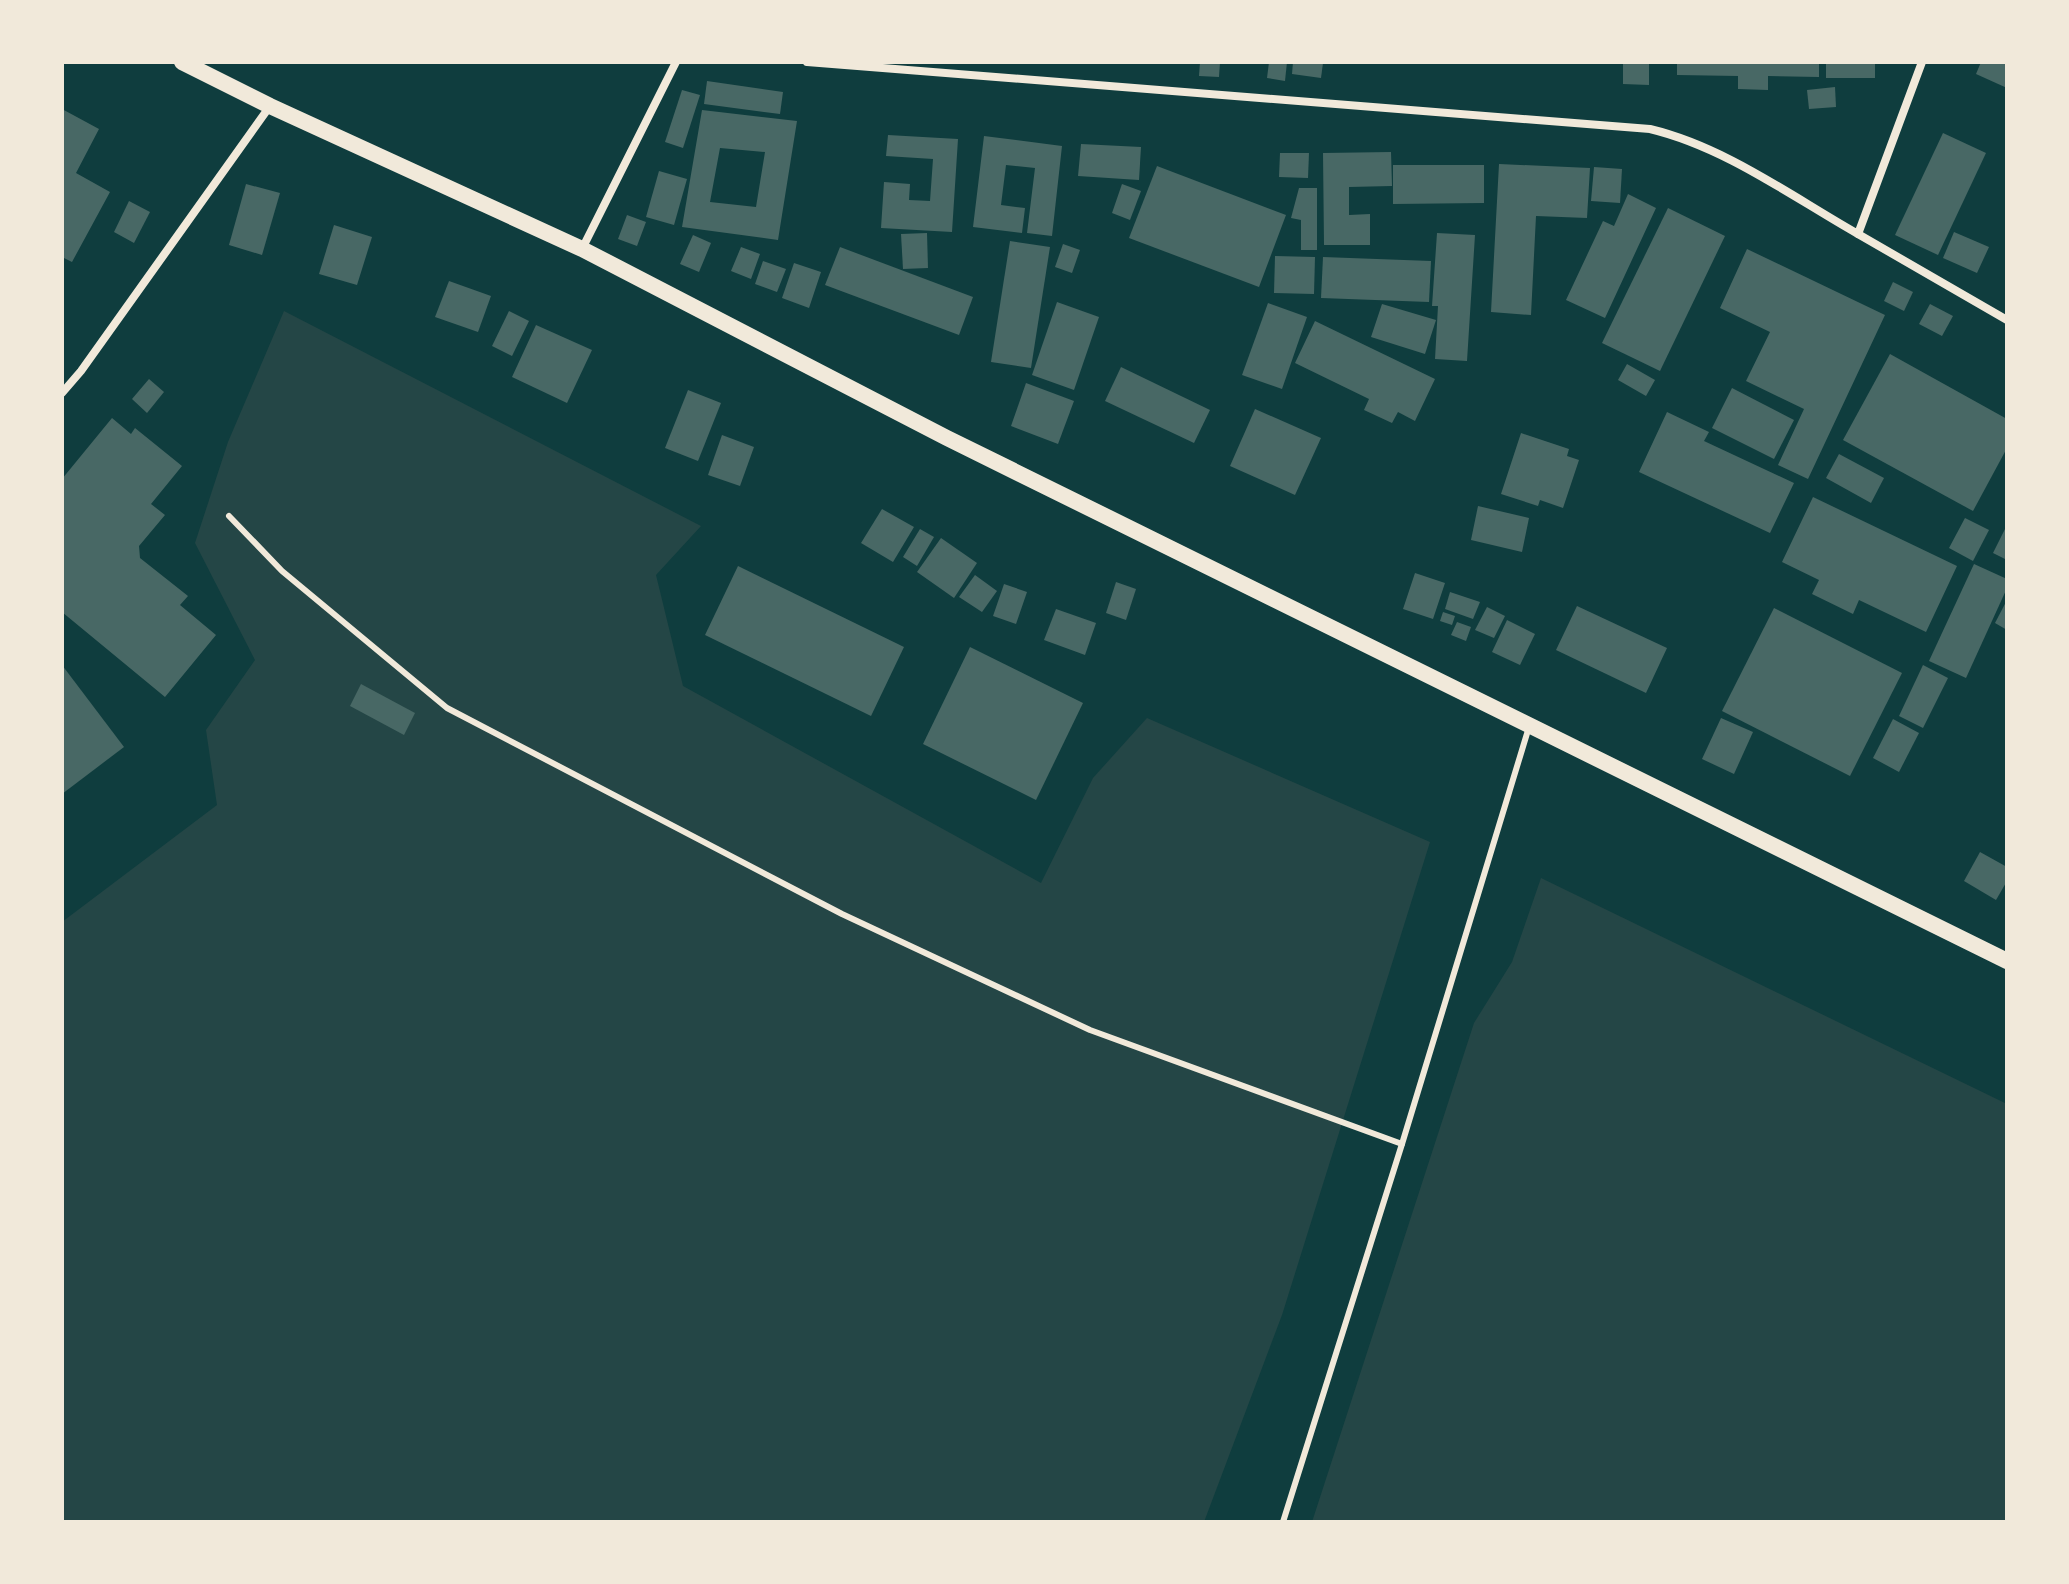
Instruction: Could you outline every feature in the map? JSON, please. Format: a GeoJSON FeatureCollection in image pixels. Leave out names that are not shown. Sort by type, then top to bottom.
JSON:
{"type":"FeatureCollection","features":[{"type":"Feature","properties":{"kind":"main road"},"geometry":{"type":"LineString","coordinates":[[182,62],[270,106],[582,249],[947,438],[2007,961]]}},
{"type":"Feature","properties":{"kind":"street"},"geometry":{"type":"LineString","coordinates":[[582,249],[676,62]]}},
{"type":"Feature","properties":{"kind":"street"},"geometry":{"type":"LineString","coordinates":[[807,62],[1650,129],[1683,137],[1715,151],[2007,320]]}},
{"type":"Feature","properties":{"kind":"street"},"geometry":{"type":"LineString","coordinates":[[1858,234],[1922,62]]}},
{"type":"Feature","properties":{"kind":"street"},"geometry":{"type":"LineString","coordinates":[[62,393],[81,371],[270,106]]}},
{"type":"Feature","properties":{"kind":"lane"},"geometry":{"type":"LineString","coordinates":[[229,516],[282,571],[447,708],[842,914],[1090,1030],[1402,1144]]}},
{"type":"Feature","properties":{"kind":"lane"},"geometry":{"type":"LineString","coordinates":[[1283,1522],[1529,727]]}},
{"type":"Feature","properties":{"kind":"shaded area"},"geometry":{"type":"Polygon","coordinates":[[[284,311],[701,526],[656,575],[683,686],[1041,883],[1093,778],[1147,718],[1430,842],[1282,1315],[1204,1522],[62,1522],[62,922],[217,805],[206,730],[255,660],[195,543],[228,442],[284,311]]]}},
{"type":"Feature","properties":{"kind":"shaded area"},"geometry":{"type":"Polygon","coordinates":[[[1541,878],[2007,1104],[2007,1522],[1312,1522],[1474,1023],[1512,962],[1541,878]]]}},
{"type":"Feature","properties":{"kind":"building"},"geometry":{"type":"Polygon","coordinates":[[[1200,62],[1220,62],[1219,77],[1199,76],[1200,62]]]}},
{"type":"Feature","properties":{"kind":"building"},"geometry":{"type":"Polygon","coordinates":[[[1269,62],[1287,62],[1285,81],[1267,78],[1269,62]]]}},
{"type":"Feature","properties":{"kind":"building"},"geometry":{"type":"Polygon","coordinates":[[[1293,62],[1323,63],[1321,78],[1292,74],[1293,62]]]}},
{"type":"Feature","properties":{"kind":"building"},"geometry":{"type":"Polygon","coordinates":[[[1623,62],[1649,62],[1649,85],[1623,84],[1623,62]]]}},
{"type":"Feature","properties":{"kind":"building"},"geometry":{"type":"Polygon","coordinates":[[[1677,62],[1819,62],[1819,77],[1768,76],[1768,90],[1738,89],[1738,76],[1677,75],[1677,62]]]}},
{"type":"Feature","properties":{"kind":"building"},"geometry":{"type":"Polygon","coordinates":[[[1826,62],[1875,62],[1875,78],[1826,78],[1826,62]]]}},
{"type":"Feature","properties":{"kind":"building"},"geometry":{"type":"Polygon","coordinates":[[[1981,62],[2007,62],[2007,88],[1976,74],[1981,62]]]}},
{"type":"Feature","properties":{"kind":"building"},"geometry":{"type":"Polygon","coordinates":[[[707,81],[783,92],[780,114],[704,104],[707,81]]]}},
{"type":"Feature","properties":{"kind":"building"},"geometry":{"type":"Polygon","coordinates":[[[1835,87],[1836,107],[1809,109],[1807,90],[1835,87]]]}},
{"type":"Feature","properties":{"kind":"building"},"geometry":{"type":"Polygon","coordinates":[[[682,90],[700,95],[683,148],[665,142],[682,90]]]}},
{"type":"Feature","properties":{"kind":"building"},"geometry":{"type":"Polygon","coordinates":[[[62,109],[99,129],[76,173],[110,192],[72,262],[62,257],[62,109]]]}},
{"type":"Feature","properties":{"kind":"building"},"geometry":{"type":"Polygon","coordinates":[[[702,110],[797,121],[778,240],[682,227],[702,110]],[[720,148],[710,202],[756,207],[765,152],[720,148]]]}},
{"type":"Feature","properties":{"kind":"building"},"geometry":{"type":"Polygon","coordinates":[[[1943,133],[1986,153],[1938,255],[1895,235],[1943,133]]]}},
{"type":"Feature","properties":{"kind":"building"},"geometry":{"type":"Polygon","coordinates":[[[888,135],[958,139],[952,232],[881,228],[884,182],[910,184],[909,200],[930,201],[933,159],[886,156],[888,135]]]}},
{"type":"Feature","properties":{"kind":"building"},"geometry":{"type":"Polygon","coordinates":[[[984,136],[1062,146],[1052,236],[1027,233],[1035,168],[1006,165],[1001,205],[1025,208],[1022,233],[973,227],[984,136]]]}},
{"type":"Feature","properties":{"kind":"building"},"geometry":{"type":"Polygon","coordinates":[[[1081,144],[1141,147],[1139,180],[1078,176],[1081,144]]]}},
{"type":"Feature","properties":{"kind":"building"},"geometry":{"type":"Polygon","coordinates":[[[1391,152],[1392,186],[1349,187],[1349,215],[1370,214],[1370,245],[1324,245],[1323,153],[1391,152]]]}},
{"type":"Feature","properties":{"kind":"building"},"geometry":{"type":"Polygon","coordinates":[[[1280,153],[1309,153],[1308,178],[1279,177],[1280,153]]]}},
{"type":"Feature","properties":{"kind":"building"},"geometry":{"type":"Polygon","coordinates":[[[1499,164],[1590,168],[1587,218],[1536,216],[1531,315],[1491,312],[1499,164]]]}},
{"type":"Feature","properties":{"kind":"building"},"geometry":{"type":"Polygon","coordinates":[[[1393,165],[1484,165],[1484,203],[1393,204],[1393,165]]]}},
{"type":"Feature","properties":{"kind":"building"},"geometry":{"type":"Polygon","coordinates":[[[1157,166],[1286,215],[1259,287],[1129,238],[1157,166]]]}},
{"type":"Feature","properties":{"kind":"building"},"geometry":{"type":"Polygon","coordinates":[[[1594,167],[1622,169],[1620,203],[1591,201],[1594,167]]]}},
{"type":"Feature","properties":{"kind":"building"},"geometry":{"type":"Polygon","coordinates":[[[659,171],[687,179],[674,225],[646,217],[659,171]]]}},
{"type":"Feature","properties":{"kind":"building"},"geometry":{"type":"Polygon","coordinates":[[[246,184],[280,193],[262,255],[229,245],[246,184]]]}},
{"type":"Feature","properties":{"kind":"building"},"geometry":{"type":"Polygon","coordinates":[[[1122,184],[1141,191],[1130,220],[1112,213],[1122,184]]]}},
{"type":"Feature","properties":{"kind":"building"},"geometry":{"type":"Polygon","coordinates":[[[1299,188],[1317,188],[1317,250],[1301,250],[1301,220],[1291,218],[1299,188]]]}},
{"type":"Feature","properties":{"kind":"building"},"geometry":{"type":"Polygon","coordinates":[[[1628,194],[1656,208],[1605,318],[1566,300],[1603,221],[1614,226],[1628,194]]]}},
{"type":"Feature","properties":{"kind":"building"},"geometry":{"type":"Polygon","coordinates":[[[129,201],[150,212],[134,243],[114,232],[129,201]]]}},
{"type":"Feature","properties":{"kind":"building"},"geometry":{"type":"Polygon","coordinates":[[[1668,208],[1725,236],[1660,371],[1602,343],[1668,208]]]}},
{"type":"Feature","properties":{"kind":"building"},"geometry":{"type":"Polygon","coordinates":[[[627,215],[646,222],[637,246],[618,239],[627,215]]]}},
{"type":"Feature","properties":{"kind":"building"},"geometry":{"type":"Polygon","coordinates":[[[334,225],[372,237],[357,285],[319,274],[334,225]]]}},
{"type":"Feature","properties":{"kind":"building"},"geometry":{"type":"Polygon","coordinates":[[[1954,232],[1989,247],[1977,273],[1943,258],[1954,232]]]}},
{"type":"Feature","properties":{"kind":"building"},"geometry":{"type":"Polygon","coordinates":[[[927,233],[928,268],[903,269],[901,234],[927,233]]]}},
{"type":"Feature","properties":{"kind":"building"},"geometry":{"type":"Polygon","coordinates":[[[1437,233],[1475,235],[1467,361],[1435,359],[1438,306],[1432,306],[1437,233]]]}},
{"type":"Feature","properties":{"kind":"building"},"geometry":{"type":"Polygon","coordinates":[[[693,235],[711,243],[699,272],[680,264],[693,235]]]}},
{"type":"Feature","properties":{"kind":"building"},"geometry":{"type":"Polygon","coordinates":[[[1010,241],[1050,247],[1031,368],[991,362],[1010,241]]]}},
{"type":"Feature","properties":{"kind":"building"},"geometry":{"type":"Polygon","coordinates":[[[1063,244],[1080,250],[1072,273],[1055,267],[1063,244]]]}},
{"type":"Feature","properties":{"kind":"building"},"geometry":{"type":"Polygon","coordinates":[[[741,247],[760,254],[751,279],[731,271],[741,247]]]}},
{"type":"Feature","properties":{"kind":"building"},"geometry":{"type":"Polygon","coordinates":[[[840,247],[973,297],[959,335],[825,285],[840,247]]]}},
{"type":"Feature","properties":{"kind":"building"},"geometry":{"type":"Polygon","coordinates":[[[1747,249],[1885,315],[1808,479],[1778,465],[1804,409],[1746,381],[1770,332],[1720,308],[1747,249]]]}},
{"type":"Feature","properties":{"kind":"building"},"geometry":{"type":"Polygon","coordinates":[[[1275,256],[1315,257],[1314,294],[1274,293],[1275,256]]]}},
{"type":"Feature","properties":{"kind":"building"},"geometry":{"type":"Polygon","coordinates":[[[1323,257],[1431,261],[1429,302],[1321,298],[1323,257]]]}},
{"type":"Feature","properties":{"kind":"building"},"geometry":{"type":"Polygon","coordinates":[[[763,261],[786,269],[777,292],[755,284],[763,261]]]}},
{"type":"Feature","properties":{"kind":"building"},"geometry":{"type":"Polygon","coordinates":[[[794,263],[821,272],[809,308],[782,298],[794,263]]]}},
{"type":"Feature","properties":{"kind":"building"},"geometry":{"type":"Polygon","coordinates":[[[449,281],[491,296],[478,332],[435,317],[449,281]]]}},
{"type":"Feature","properties":{"kind":"building"},"geometry":{"type":"Polygon","coordinates":[[[1893,282],[1913,292],[1904,311],[1884,301],[1893,282]]]}},
{"type":"Feature","properties":{"kind":"building"},"geometry":{"type":"Polygon","coordinates":[[[1057,302],[1099,317],[1074,390],[1032,375],[1057,302]]]}},
{"type":"Feature","properties":{"kind":"building"},"geometry":{"type":"Polygon","coordinates":[[[1268,303],[1307,317],[1282,389],[1242,375],[1268,303]]]}},
{"type":"Feature","properties":{"kind":"building"},"geometry":{"type":"Polygon","coordinates":[[[1382,304],[1436,320],[1425,354],[1371,337],[1382,304]]]}},
{"type":"Feature","properties":{"kind":"building"},"geometry":{"type":"Polygon","coordinates":[[[1930,304],[1953,316],[1942,336],[1919,324],[1930,304]]]}},
{"type":"Feature","properties":{"kind":"building"},"geometry":{"type":"Polygon","coordinates":[[[509,311],[529,321],[512,356],[492,346],[509,311]]]}},
{"type":"Feature","properties":{"kind":"building"},"geometry":{"type":"Polygon","coordinates":[[[1315,321],[1435,379],[1415,421],[1398,412],[1392,423],[1364,410],[1369,399],[1295,363],[1315,321]]]}},
{"type":"Feature","properties":{"kind":"building"},"geometry":{"type":"Polygon","coordinates":[[[536,325],[592,350],[567,403],[512,377],[536,325]]]}},
{"type":"Feature","properties":{"kind":"building"},"geometry":{"type":"Polygon","coordinates":[[[1890,354],[2007,419],[2007,448],[1973,511],[1843,440],[1890,354]]]}},
{"type":"Feature","properties":{"kind":"building"},"geometry":{"type":"Polygon","coordinates":[[[1627,364],[1655,380],[1646,396],[1618,380],[1627,364]]]}},
{"type":"Feature","properties":{"kind":"building"},"geometry":{"type":"Polygon","coordinates":[[[1121,367],[1210,410],[1194,443],[1105,401],[1121,367]]]}},
{"type":"Feature","properties":{"kind":"building"},"geometry":{"type":"Polygon","coordinates":[[[149,379],[164,392],[147,413],[132,399],[149,379]]]}},
{"type":"Feature","properties":{"kind":"building"},"geometry":{"type":"Polygon","coordinates":[[[1026,383],[1074,401],[1058,444],[1011,426],[1026,383]]]}},
{"type":"Feature","properties":{"kind":"building"},"geometry":{"type":"Polygon","coordinates":[[[1732,388],[1794,420],[1774,459],[1712,428],[1732,388]]]}},
{"type":"Feature","properties":{"kind":"building"},"geometry":{"type":"Polygon","coordinates":[[[688,390],[721,403],[698,461],[665,448],[688,390]]]}},
{"type":"Feature","properties":{"kind":"building"},"geometry":{"type":"Polygon","coordinates":[[[1255,409],[1321,438],[1295,495],[1230,466],[1255,409]]]}},
{"type":"Feature","properties":{"kind":"building"},"geometry":{"type":"Polygon","coordinates":[[[1667,412],[1709,432],[1704,441],[1794,483],[1770,533],[1639,472],[1667,412]]]}},
{"type":"Feature","properties":{"kind":"building"},"geometry":{"type":"Polygon","coordinates":[[[112,418],[131,434],[135,428],[182,466],[151,504],[165,515],[139,546],[140,558],[188,596],[180,605],[216,635],[165,697],[62,612],[62,479],[112,418]]]}},
{"type":"Feature","properties":{"kind":"building"},"geometry":{"type":"Polygon","coordinates":[[[1521,433],[1569,449],[1567,456],[1579,460],[1563,508],[1540,500],[1538,506],[1501,494],[1521,433]]]}},
{"type":"Feature","properties":{"kind":"building"},"geometry":{"type":"Polygon","coordinates":[[[722,435],[754,447],[740,486],[708,475],[722,435]]]}},
{"type":"Feature","properties":{"kind":"building"},"geometry":{"type":"Polygon","coordinates":[[[1839,454],[1884,478],[1871,503],[1826,478],[1839,454]]]}},
{"type":"Feature","properties":{"kind":"building"},"geometry":{"type":"Polygon","coordinates":[[[1813,497],[1957,566],[1926,632],[1859,600],[1853,614],[1812,594],[1819,580],[1782,562],[1813,497]]]}},
{"type":"Feature","properties":{"kind":"building"},"geometry":{"type":"Polygon","coordinates":[[[1478,506],[1529,518],[1522,552],[1471,540],[1478,506]]]}},
{"type":"Feature","properties":{"kind":"building"},"geometry":{"type":"Polygon","coordinates":[[[882,509],[914,527],[893,562],[861,543],[882,509]]]}},
{"type":"Feature","properties":{"kind":"building"},"geometry":{"type":"Polygon","coordinates":[[[1965,518],[1989,530],[1973,561],[1949,548],[1965,518]]]}},
{"type":"Feature","properties":{"kind":"building"},"geometry":{"type":"Polygon","coordinates":[[[2007,525],[2007,560],[1993,553],[2007,525]]]}},
{"type":"Feature","properties":{"kind":"building"},"geometry":{"type":"Polygon","coordinates":[[[920,529],[934,537],[917,566],[903,557],[920,529]]]}},
{"type":"Feature","properties":{"kind":"building"},"geometry":{"type":"Polygon","coordinates":[[[941,538],[977,563],[954,598],[917,572],[941,538]]]}},
{"type":"Feature","properties":{"kind":"building"},"geometry":{"type":"Polygon","coordinates":[[[1974,564],[2007,579],[2007,588],[1966,678],[1929,661],[1974,564]]]}},
{"type":"Feature","properties":{"kind":"building"},"geometry":{"type":"Polygon","coordinates":[[[738,566],[904,647],[871,716],[705,635],[738,566]]]}},
{"type":"Feature","properties":{"kind":"building"},"geometry":{"type":"Polygon","coordinates":[[[1415,573],[1445,583],[1433,619],[1403,609],[1415,573]]]}},
{"type":"Feature","properties":{"kind":"building"},"geometry":{"type":"Polygon","coordinates":[[[975,575],[997,591],[982,612],[959,597],[975,575]]]}},
{"type":"Feature","properties":{"kind":"building"},"geometry":{"type":"Polygon","coordinates":[[[1116,582],[1136,589],[1126,620],[1106,613],[1116,582]]]}},
{"type":"Feature","properties":{"kind":"building"},"geometry":{"type":"Polygon","coordinates":[[[1004,584],[1027,592],[1016,624],[993,616],[1004,584]]]}},
{"type":"Feature","properties":{"kind":"building"},"geometry":{"type":"Polygon","coordinates":[[[1450,592],[1480,602],[1473,619],[1445,609],[1450,592]]]}},
{"type":"Feature","properties":{"kind":"building"},"geometry":{"type":"Polygon","coordinates":[[[2007,600],[2007,630],[1995,623],[2007,600]]]}},
{"type":"Feature","properties":{"kind":"building"},"geometry":{"type":"Polygon","coordinates":[[[1577,606],[1667,648],[1646,693],[1556,650],[1577,606]]]}},
{"type":"Feature","properties":{"kind":"building"},"geometry":{"type":"Polygon","coordinates":[[[1487,607],[1505,616],[1494,638],[1475,630],[1487,607]]]}},
{"type":"Feature","properties":{"kind":"building"},"geometry":{"type":"Polygon","coordinates":[[[1774,608],[1902,673],[1850,776],[1722,711],[1774,608]]]}},
{"type":"Feature","properties":{"kind":"building"},"geometry":{"type":"Polygon","coordinates":[[[1056,609],[1096,623],[1085,655],[1044,640],[1056,609]]]}},
{"type":"Feature","properties":{"kind":"building"},"geometry":{"type":"Polygon","coordinates":[[[1443,612],[1455,616],[1452,625],[1440,621],[1443,612]]]}},
{"type":"Feature","properties":{"kind":"building"},"geometry":{"type":"Polygon","coordinates":[[[1507,620],[1535,634],[1520,665],[1492,652],[1507,620]]]}},
{"type":"Feature","properties":{"kind":"building"},"geometry":{"type":"Polygon","coordinates":[[[1457,622],[1471,627],[1466,641],[1451,635],[1457,622]]]}},
{"type":"Feature","properties":{"kind":"building"},"geometry":{"type":"Polygon","coordinates":[[[970,647],[1083,703],[1036,800],[923,744],[970,647]]]}},
{"type":"Feature","properties":{"kind":"building"},"geometry":{"type":"Polygon","coordinates":[[[62,665],[124,747],[62,794],[62,665]]]}},
{"type":"Feature","properties":{"kind":"building"},"geometry":{"type":"Polygon","coordinates":[[[1923,665],[1948,678],[1923,728],[1899,716],[1923,665]]]}},
{"type":"Feature","properties":{"kind":"building"},"geometry":{"type":"Polygon","coordinates":[[[361,684],[415,713],[404,735],[350,706],[361,684]]]}},
{"type":"Feature","properties":{"kind":"building"},"geometry":{"type":"Polygon","coordinates":[[[1721,718],[1753,732],[1734,774],[1702,759],[1721,718]]]}},
{"type":"Feature","properties":{"kind":"building"},"geometry":{"type":"Polygon","coordinates":[[[1893,719],[1919,733],[1899,772],[1873,758],[1893,719]]]}},
{"type":"Feature","properties":{"kind":"building"},"geometry":{"type":"Polygon","coordinates":[[[1980,852],[2007,867],[2007,881],[1996,900],[1964,881],[1980,852]]]}}]}
